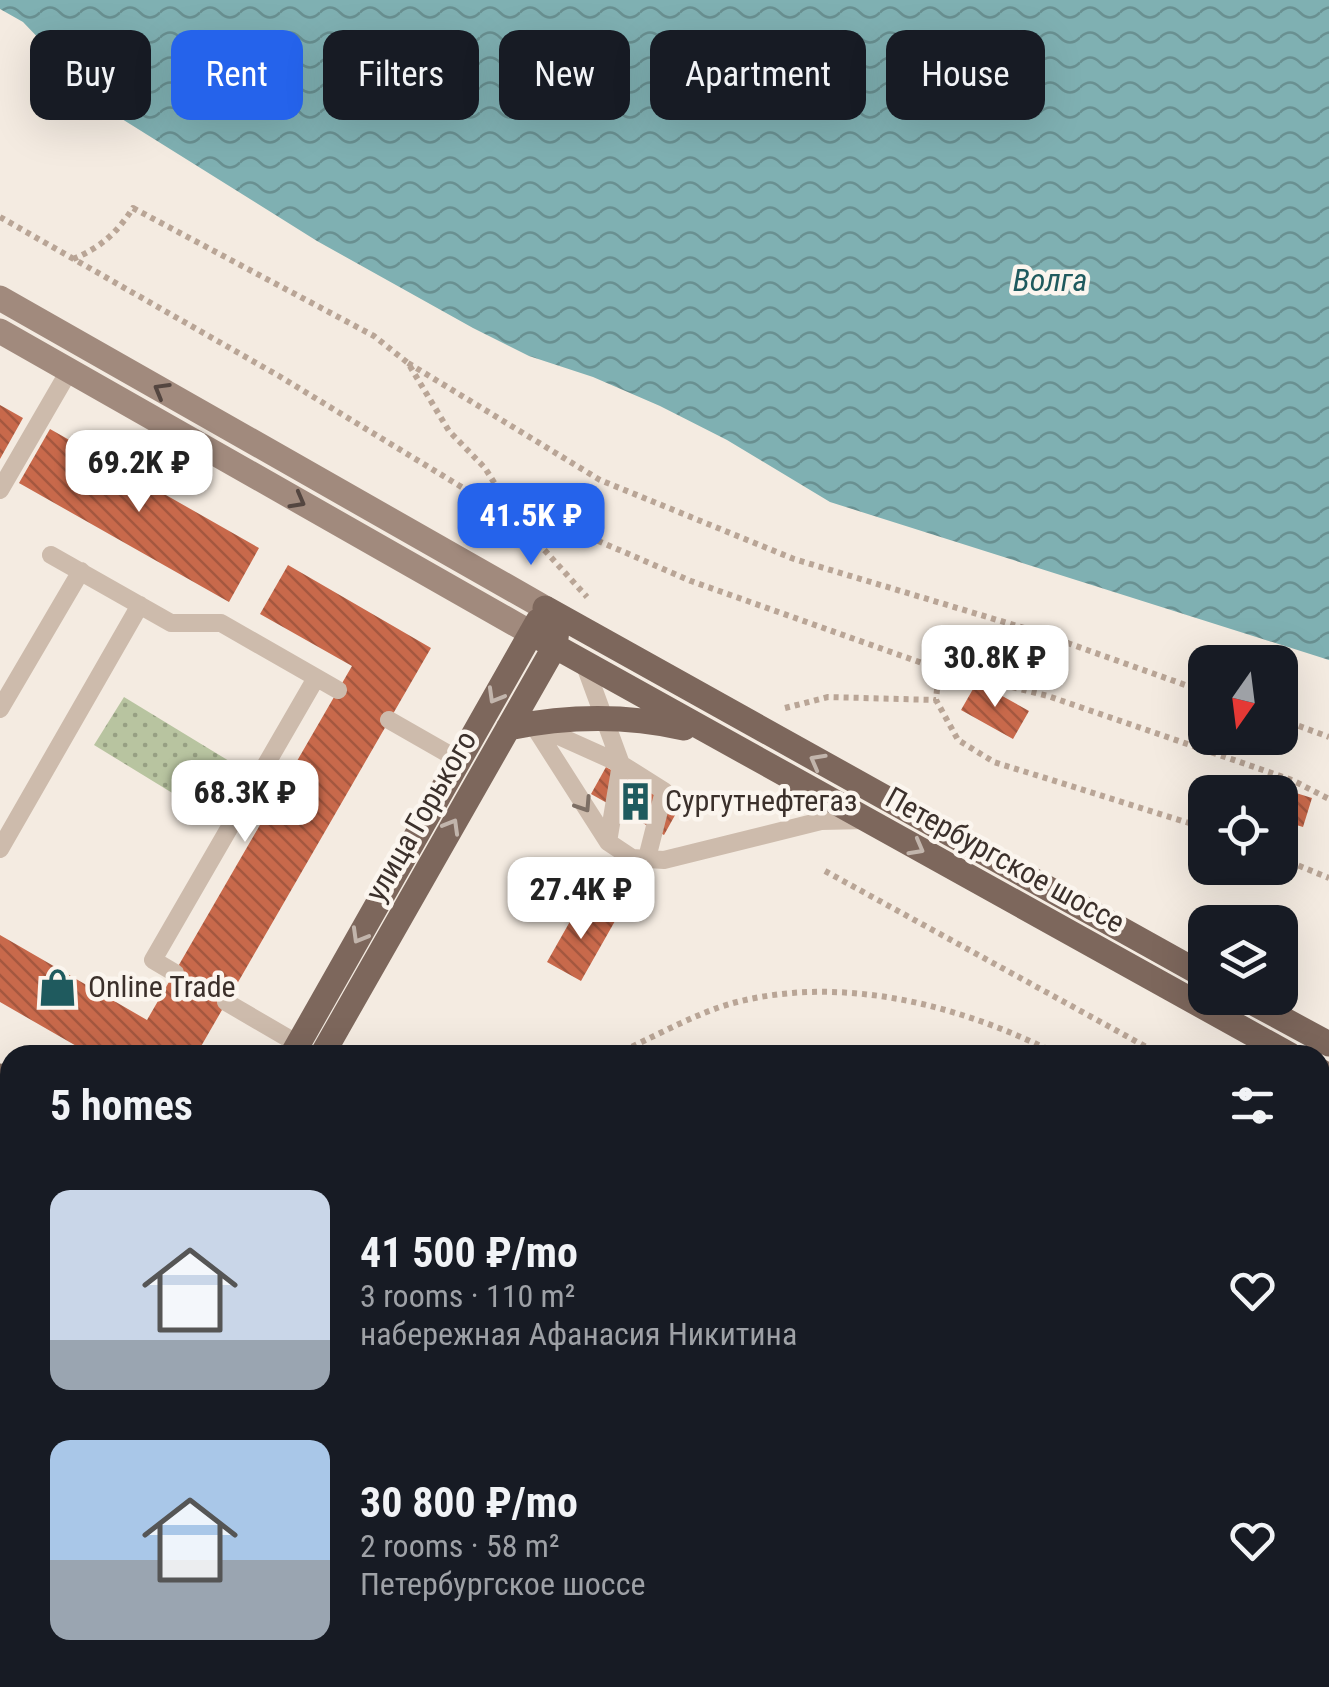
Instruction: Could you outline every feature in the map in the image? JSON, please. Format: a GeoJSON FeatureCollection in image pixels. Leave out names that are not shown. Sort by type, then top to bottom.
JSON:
{"type":"FeatureCollection","features":[{"type":"Feature","properties":{"kind":"main road"},"geometry":{"type":"LineString","coordinates":[[0,298],[545,608],[558,628],[555,646]]}},
{"type":"Feature","properties":{"kind":"main road"},"geometry":{"type":"LineString","coordinates":[[0,332],[531,633]]}},
{"type":"Feature","properties":{"kind":"main road"},"geometry":{"type":"LineString","coordinates":[[298,1045],[545,608]]}},
{"type":"Feature","properties":{"kind":"main road","name":"Петербургское шоссе"},"geometry":{"type":"LineString","coordinates":[[545,608],[1188,967]]}},
{"type":"Feature","properties":{"kind":"main road","name":"Петербургское шоссе"},"geometry":{"type":"LineString","coordinates":[[531,633],[1272,1045]]}},
{"type":"Feature","properties":{"kind":"main road","name":"улица Горького"},"geometry":{"type":"LineString","coordinates":[[328,1045],[520,726],[555,646]]}},
{"type":"Feature","properties":{"kind":"main road"},"geometry":{"type":"LineString","coordinates":[[520,726],[604,719],[657,723],[709,734]]}},
{"type":"Feature","properties":{"kind":"main road"},"geometry":{"type":"LineString","coordinates":[[1275,1015],[1329,1044]]}},
{"type":"Feature","properties":{"kind":"lane"},"geometry":{"type":"LineString","coordinates":[[0,490],[69,371]]}},
{"type":"Feature","properties":{"kind":"lane"},"geometry":{"type":"LineString","coordinates":[[51,554],[170,623],[221,623],[338,690]]}},
{"type":"Feature","properties":{"kind":"lane"},"geometry":{"type":"LineString","coordinates":[[0,710],[80,571]]}},
{"type":"Feature","properties":{"kind":"lane"},"geometry":{"type":"LineString","coordinates":[[0,849],[140,606]]}},
{"type":"Feature","properties":{"kind":"lane"},"geometry":{"type":"LineString","coordinates":[[584,662],[621,764],[608,842]]}},
{"type":"Feature","properties":{"kind":"lane"},"geometry":{"type":"LineString","coordinates":[[175,973],[153,960],[316,678]]}},
{"type":"Feature","properties":{"kind":"lane"},"geometry":{"type":"LineString","coordinates":[[390,720],[459,760]]}},
{"type":"Feature","properties":{"kind":"lane"},"geometry":{"type":"LineString","coordinates":[[520,726],[621,764],[664,791],[647,858]]}},
{"type":"Feature","properties":{"kind":"lane"},"geometry":{"type":"LineString","coordinates":[[520,726],[608,842],[632,858],[664,860],[820,821],[866,820]]}},
{"type":"Feature","properties":{"kind":"lane"},"geometry":{"type":"LineString","coordinates":[[226,1002],[288,1045]]}},
{"type":"Feature","properties":{"kind":"path"},"geometry":{"type":"LineString","coordinates":[[72,259],[99,247],[118,231],[132,208],[374,336],[408,363],[600,480],[794,559],[1034,631],[1188,686]]}},
{"type":"Feature","properties":{"kind":"path"},"geometry":{"type":"LineString","coordinates":[[0,218],[279,376],[519,522]]}},
{"type":"Feature","properties":{"kind":"path"},"geometry":{"type":"LineString","coordinates":[[408,363],[449,431],[485,468],[519,522],[588,598]]}},
{"type":"Feature","properties":{"kind":"path"},"geometry":{"type":"LineString","coordinates":[[506,500],[691,582],[939,668],[1048,696],[1292,780],[1329,799]]}},
{"type":"Feature","properties":{"kind":"path"},"geometry":{"type":"LineString","coordinates":[[939,668],[936,700],[958,740],[994,762],[1188,823]]}},
{"type":"Feature","properties":{"kind":"path"},"geometry":{"type":"LineString","coordinates":[[785,708],[828,697],[936,700]]}},
{"type":"Feature","properties":{"kind":"path"},"geometry":{"type":"LineString","coordinates":[[1298,726],[1329,737]]}},
{"type":"Feature","properties":{"kind":"path"},"geometry":{"type":"LineString","coordinates":[[1298,865],[1329,878]]}},
{"type":"Feature","properties":{"kind":"path"},"geometry":{"type":"LineString","coordinates":[[825,871],[1143,1045]]}},
{"type":"Feature","properties":{"kind":"path"},"geometry":{"type":"LineString","coordinates":[[637,1045],[732,1004],[817,991],[923,1002],[1014,1032],[1039,1045]]}},
{"type":"Feature","properties":{"kind":"green space"},"geometry":{"type":"Polygon","coordinates":[[[124,697],[234,764],[205,813],[94,745],[124,697]]]}},
{"type":"Feature","properties":{"kind":"water","name":"Волга"},"geometry":{"type":"Polygon","coordinates":[[[0,0],[1329,0],[1329,660],[1298,650],[1298,645],[1282,645],[830,502],[727,440],[660,406],[593,377],[529,356],[317,241],[124,120],[151,120],[151,30],[31,30],[0,9],[0,0]]]}},
{"type":"Feature","properties":{"kind":"building"},"geometry":{"type":"Polygon","coordinates":[[[0,405],[23,418],[0,459],[0,405]]]}},
{"type":"Feature","properties":{"kind":"building"},"geometry":{"type":"Polygon","coordinates":[[[50,429],[259,548],[229,602],[19,483],[50,429]]]}},
{"type":"Feature","properties":{"kind":"building"},"geometry":{"type":"Polygon","coordinates":[[[288,565],[431,648],[202,1045],[75,1045],[0,1002],[0,935],[147,1020],[352,666],[260,614],[288,565]]]}},
{"type":"Feature","properties":{"kind":"building"},"geometry":{"type":"Polygon","coordinates":[[[977,682],[1029,711],[1013,739],[961,710],[977,682]]]}},
{"type":"Feature","properties":{"kind":"building","name":"Сургутнефтегаз"},"geometry":{"type":"Polygon","coordinates":[[[606,767],[679,808],[664,835],[591,794],[606,767]]]}},
{"type":"Feature","properties":{"kind":"building"},"geometry":{"type":"Polygon","coordinates":[[[1298,794],[1312,798],[1303,827],[1298,825],[1298,794]]]}},
{"type":"Feature","properties":{"kind":"building"},"geometry":{"type":"Polygon","coordinates":[[[581,902],[615,921],[581,981],[547,962],[581,902]]]}},
{"type":"Feature","properties":{"kind":"place","name":"Сургутнефтегаз"},"geometry":{"type":"Point","coordinates":[635,801]}},
{"type":"Feature","properties":{"kind":"place","name":"Online Trade"},"geometry":{"type":"Point","coordinates":[58,987]}}]}
